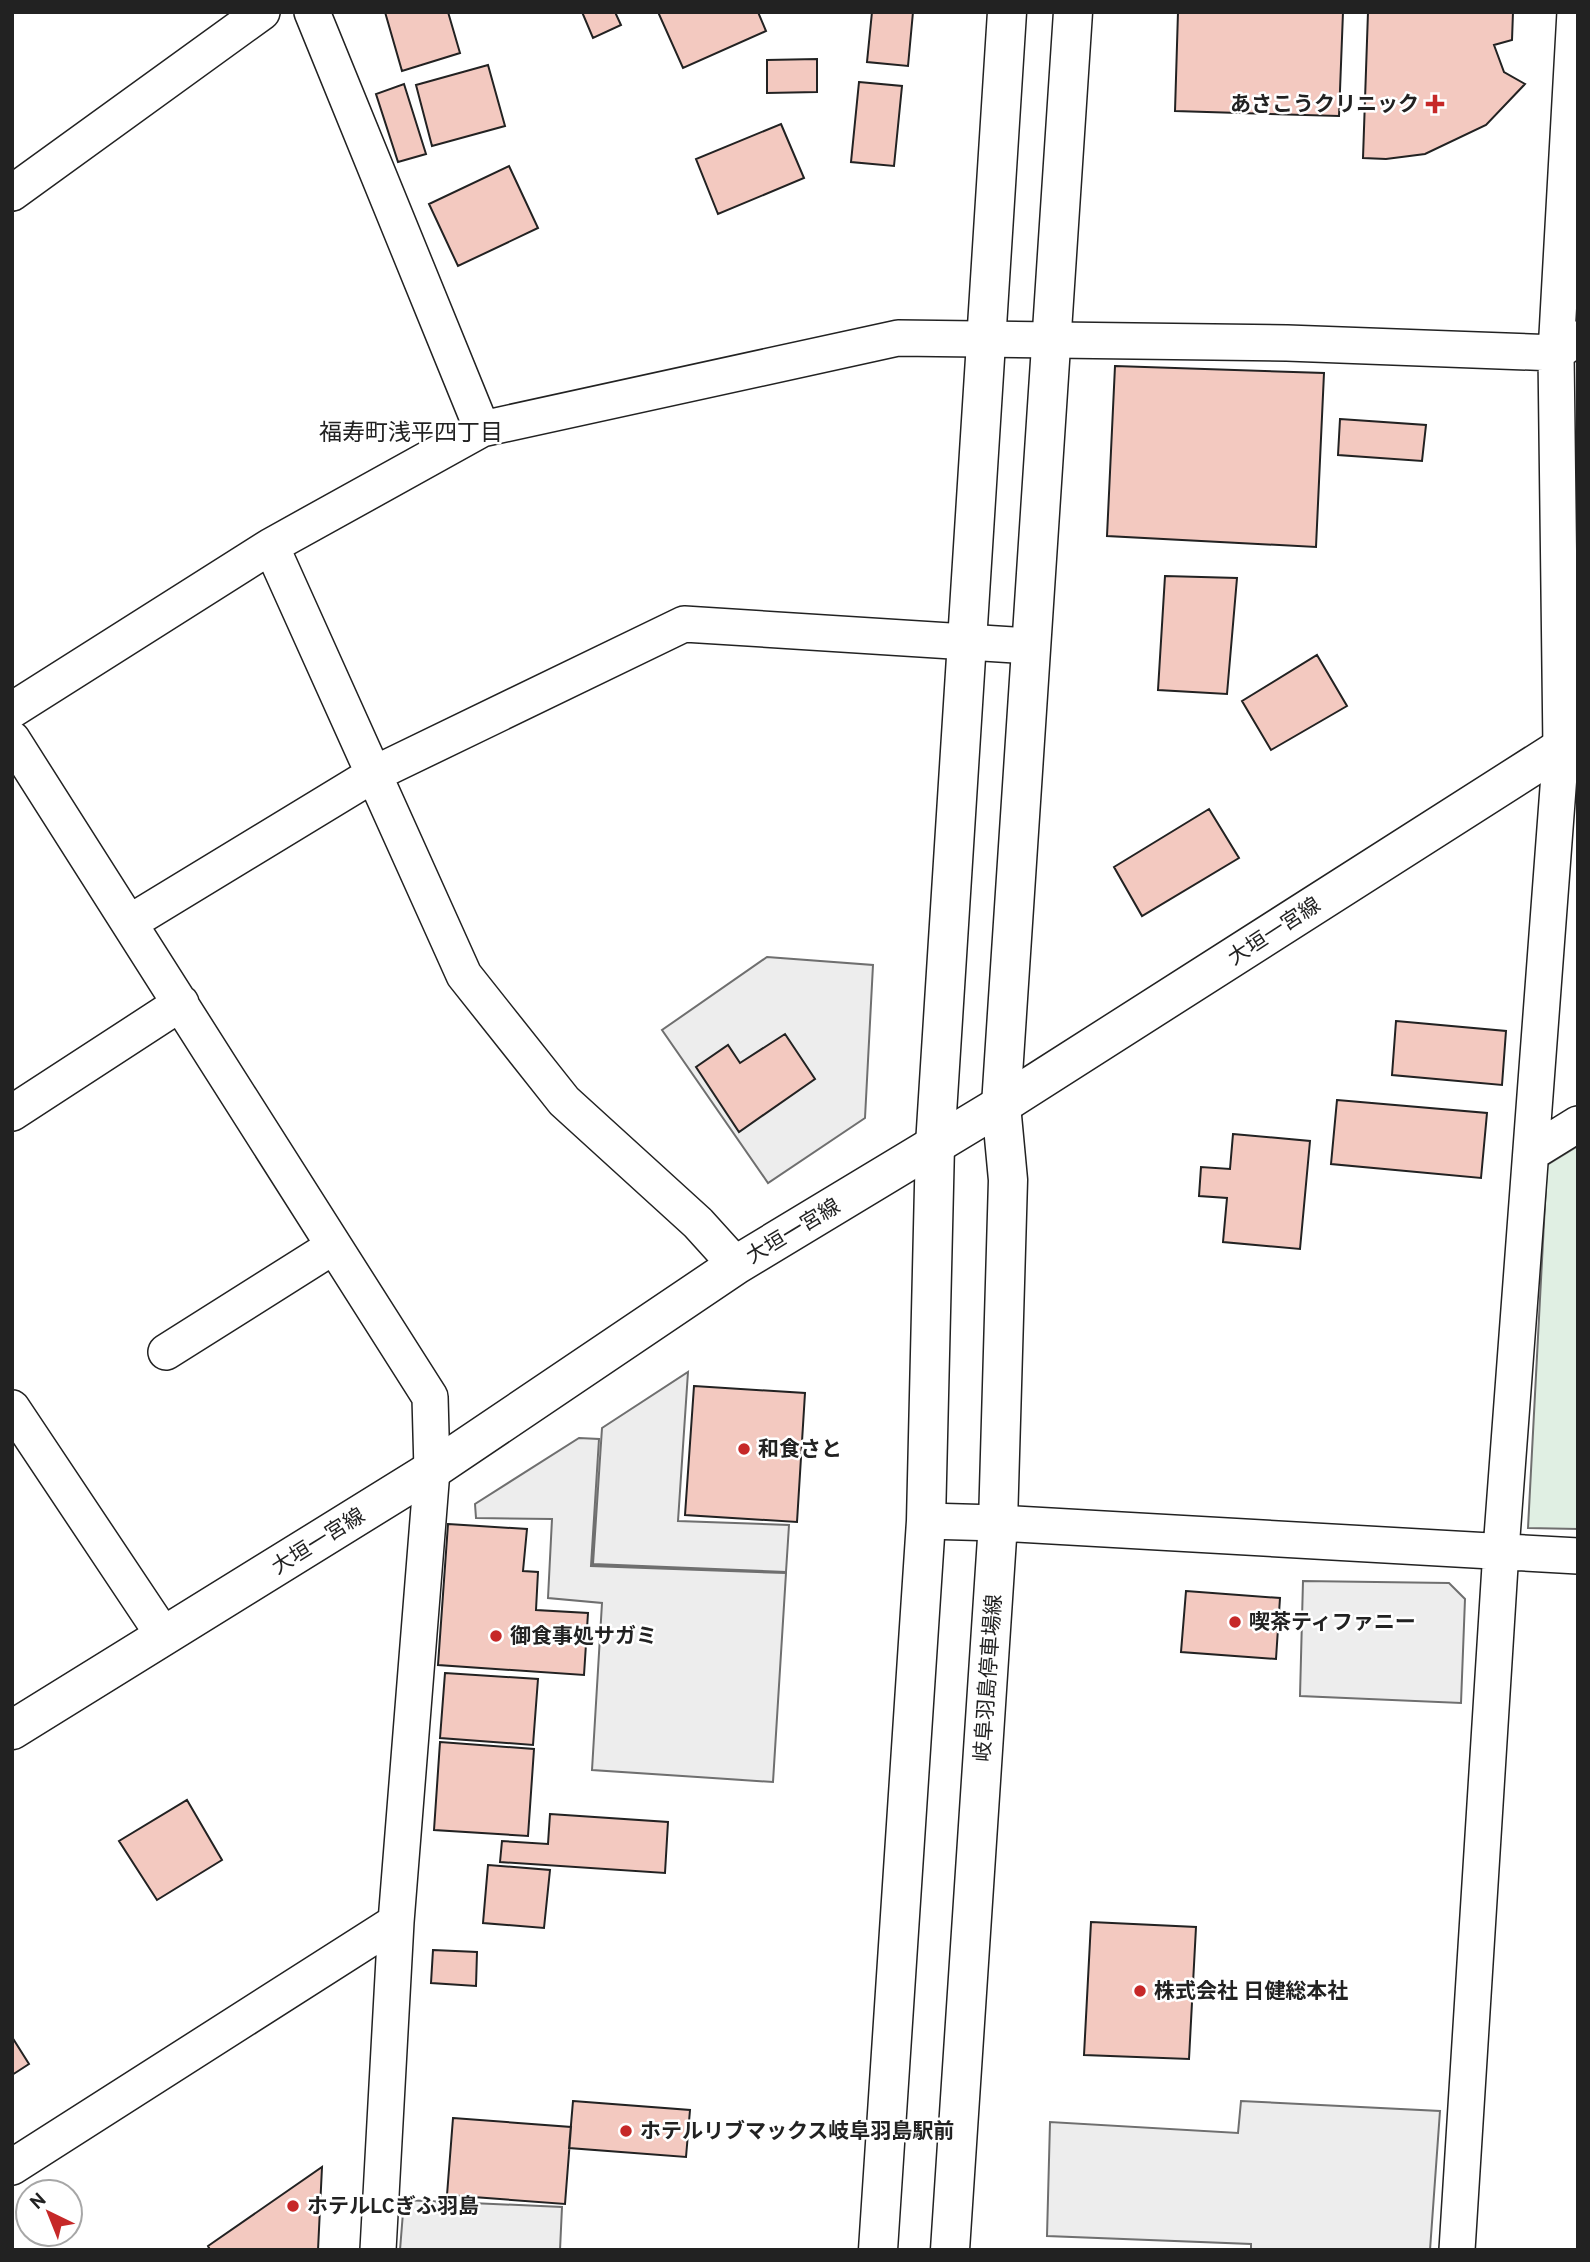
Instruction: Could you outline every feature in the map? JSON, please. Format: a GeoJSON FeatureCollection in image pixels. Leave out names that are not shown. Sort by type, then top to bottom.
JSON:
{"type":"FeatureCollection","features":[{"type":"Feature","properties":{"kind":"main road"},"geometry":{"type":"LineString","coordinates":[[877,2250],[926,1521],[935,1144],[1007,12]]}},
{"type":"Feature","properties":{"kind":"main road","name":"岐阜羽島停車場線"},"geometry":{"type":"LineString","coordinates":[[950,2250],[998,1522],[1008,1180],[1001,1105],[1073,12]]}},
{"type":"Feature","properties":{"kind":"main road","name":"大垣一宮線"},"geometry":{"type":"LineString","coordinates":[[12,1730],[432,1470],[736,1265],[1001,1105],[1569,742]]}},
{"type":"Feature","properties":{"kind":"street"},"geometry":{"type":"LineString","coordinates":[[312,12],[482,429]]}},
{"type":"Feature","properties":{"kind":"street"},"geometry":{"type":"LineString","coordinates":[[1457,2250],[1501,1550],[1531,1153],[1569,742],[1567,345],[1575,12]]}},
{"type":"Feature","properties":{"kind":"street"},"geometry":{"type":"LineString","coordinates":[[12,194],[243,18]]}},
{"type":"Feature","properties":{"kind":"street"},"geometry":{"type":"LineString","coordinates":[[12,710],[271,545],[482,429],[898,338],[1567,345]]}},
{"type":"Feature","properties":{"kind":"street"},"geometry":{"type":"LineString","coordinates":[[271,545],[464,975],[564,1101],[698,1223],[736,1265]]}},
{"type":"Feature","properties":{"kind":"street"},"geometry":{"type":"LineString","coordinates":[[129,923],[374,774],[684,624],[1031,646]]}},
{"type":"Feature","properties":{"kind":"street"},"geometry":{"type":"LineString","coordinates":[[12,739],[430,1397],[432,1470],[396,1922],[378,2250]]}},
{"type":"Feature","properties":{"kind":"street"},"geometry":{"type":"LineString","coordinates":[[12,1113],[181,1003]]}},
{"type":"Feature","properties":{"kind":"street"},"geometry":{"type":"LineString","coordinates":[[1531,1153],[1578,1124]]}},
{"type":"Feature","properties":{"kind":"street"},"geometry":{"type":"LineString","coordinates":[[166,1352],[334,1246]]}},
{"type":"Feature","properties":{"kind":"street"},"geometry":{"type":"LineString","coordinates":[[12,1408],[164,1636]]}},
{"type":"Feature","properties":{"kind":"street"},"geometry":{"type":"LineString","coordinates":[[926,1521],[998,1522],[1578,1556]]}},
{"type":"Feature","properties":{"kind":"street"},"geometry":{"type":"LineString","coordinates":[[12,2167],[396,1922]]}},
{"type":"Feature","properties":{"kind":"green space"},"geometry":{"type":"Polygon","coordinates":[[[1578,1146],[1578,1529],[1528,1528],[1547,1165],[1578,1146]]]}},
{"type":"Feature","properties":{"kind":"shaded area"},"geometry":{"type":"Polygon","coordinates":[[[767,957],[873,965],[865,1118],[768,1183],[662,1030],[767,957]]]}},
{"type":"Feature","properties":{"kind":"shaded area"},"geometry":{"type":"Polygon","coordinates":[[[688,1372],[678,1521],[789,1525],[786,1572],[593,1564],[602,1428],[688,1372]]]}},
{"type":"Feature","properties":{"kind":"shaded area"},"geometry":{"type":"Polygon","coordinates":[[[579,1438],[599,1439],[591,1566],[786,1573],[773,1782],[592,1770],[602,1603],[548,1598],[552,1519],[476,1518],[475,1504],[579,1438]]]}},
{"type":"Feature","properties":{"kind":"shaded area"},"geometry":{"type":"Polygon","coordinates":[[[1303,1581],[1449,1583],[1465,1599],[1461,1703],[1300,1696],[1303,1581]]]}},
{"type":"Feature","properties":{"kind":"shaded area"},"geometry":{"type":"Polygon","coordinates":[[[1241,2101],[1440,2111],[1430,2250],[1251,2250],[1251,2244],[1047,2236],[1050,2122],[1238,2133],[1241,2101]]]}},
{"type":"Feature","properties":{"kind":"shaded area"},"geometry":{"type":"Polygon","coordinates":[[[404,2200],[562,2207],[560,2250],[400,2250],[404,2200]]]}},
{"type":"Feature","properties":{"kind":"building"},"geometry":{"type":"Polygon","coordinates":[[[385,12],[448,12],[460,53],[402,71],[385,12]]]}},
{"type":"Feature","properties":{"kind":"building"},"geometry":{"type":"Polygon","coordinates":[[[582,12],[615,12],[621,25],[593,38],[582,12]]]}},
{"type":"Feature","properties":{"kind":"building"},"geometry":{"type":"Polygon","coordinates":[[[658,12],[758,12],[766,31],[683,68],[658,12]]]}},
{"type":"Feature","properties":{"kind":"building"},"geometry":{"type":"Polygon","coordinates":[[[872,12],[913,12],[908,66],[867,62],[872,12]]]}},
{"type":"Feature","properties":{"kind":"building"},"geometry":{"type":"Polygon","coordinates":[[[1178,12],[1343,12],[1339,116],[1175,111],[1178,12]]]}},
{"type":"Feature","properties":{"kind":"building","name":"あさこうクリニック"},"geometry":{"type":"Polygon","coordinates":[[[1368,12],[1513,12],[1512,40],[1494,45],[1504,72],[1525,84],[1486,125],[1425,154],[1386,159],[1363,158],[1368,12]]]}},
{"type":"Feature","properties":{"kind":"building"},"geometry":{"type":"Polygon","coordinates":[[[817,59],[817,92],[767,93],[767,60],[817,59]]]}},
{"type":"Feature","properties":{"kind":"building"},"geometry":{"type":"Polygon","coordinates":[[[488,65],[505,126],[432,146],[416,85],[488,65]]]}},
{"type":"Feature","properties":{"kind":"building"},"geometry":{"type":"Polygon","coordinates":[[[859,82],[902,86],[894,166],[851,162],[859,82]]]}},
{"type":"Feature","properties":{"kind":"building"},"geometry":{"type":"Polygon","coordinates":[[[404,84],[426,154],[398,162],[376,94],[404,84]]]}},
{"type":"Feature","properties":{"kind":"building"},"geometry":{"type":"Polygon","coordinates":[[[781,124],[804,178],[718,214],[696,159],[781,124]]]}},
{"type":"Feature","properties":{"kind":"building"},"geometry":{"type":"Polygon","coordinates":[[[509,166],[538,228],[458,266],[429,204],[509,166]]]}},
{"type":"Feature","properties":{"kind":"building"},"geometry":{"type":"Polygon","coordinates":[[[1115,366],[1324,373],[1316,547],[1107,536],[1115,366]]]}},
{"type":"Feature","properties":{"kind":"building"},"geometry":{"type":"Polygon","coordinates":[[[1340,419],[1426,425],[1422,461],[1338,455],[1340,419]]]}},
{"type":"Feature","properties":{"kind":"building"},"geometry":{"type":"Polygon","coordinates":[[[1165,576],[1237,578],[1227,694],[1158,690],[1165,576]]]}},
{"type":"Feature","properties":{"kind":"building"},"geometry":{"type":"Polygon","coordinates":[[[1317,655],[1347,706],[1271,750],[1242,701],[1317,655]]]}},
{"type":"Feature","properties":{"kind":"building"},"geometry":{"type":"Polygon","coordinates":[[[1209,809],[1239,858],[1142,916],[1114,867],[1209,809]]]}},
{"type":"Feature","properties":{"kind":"building"},"geometry":{"type":"Polygon","coordinates":[[[1396,1021],[1506,1031],[1502,1085],[1392,1075],[1396,1021]]]}},
{"type":"Feature","properties":{"kind":"building"},"geometry":{"type":"Polygon","coordinates":[[[785,1034],[815,1079],[739,1132],[696,1067],[728,1045],[740,1063],[785,1034]]]}},
{"type":"Feature","properties":{"kind":"building"},"geometry":{"type":"Polygon","coordinates":[[[1337,1100],[1487,1113],[1481,1178],[1331,1164],[1337,1100]]]}},
{"type":"Feature","properties":{"kind":"building"},"geometry":{"type":"Polygon","coordinates":[[[1233,1134],[1310,1141],[1300,1249],[1223,1242],[1227,1198],[1199,1196],[1201,1167],[1230,1169],[1233,1134]]]}},
{"type":"Feature","properties":{"kind":"building"},"geometry":{"type":"Polygon","coordinates":[[[694,1386],[805,1393],[797,1522],[685,1515],[694,1386]]]}},
{"type":"Feature","properties":{"kind":"building"},"geometry":{"type":"Polygon","coordinates":[[[448,1524],[527,1529],[523,1571],[538,1572],[536,1610],[588,1613],[584,1675],[438,1665],[448,1524]]]}},
{"type":"Feature","properties":{"kind":"building"},"geometry":{"type":"Polygon","coordinates":[[[1186,1591],[1280,1598],[1276,1659],[1181,1652],[1186,1591]]]}},
{"type":"Feature","properties":{"kind":"building"},"geometry":{"type":"Polygon","coordinates":[[[445,1673],[538,1679],[533,1745],[440,1738],[445,1673]]]}},
{"type":"Feature","properties":{"kind":"building"},"geometry":{"type":"Polygon","coordinates":[[[440,1742],[534,1749],[528,1836],[434,1830],[440,1742]]]}},
{"type":"Feature","properties":{"kind":"building"},"geometry":{"type":"Polygon","coordinates":[[[187,1800],[222,1860],[157,1900],[119,1841],[187,1800]]]}},
{"type":"Feature","properties":{"kind":"building"},"geometry":{"type":"Polygon","coordinates":[[[550,1814],[668,1822],[665,1873],[500,1862],[502,1841],[548,1844],[550,1814]]]}},
{"type":"Feature","properties":{"kind":"building"},"geometry":{"type":"Polygon","coordinates":[[[488,1865],[550,1870],[544,1928],[483,1923],[488,1865]]]}},
{"type":"Feature","properties":{"kind":"building","name":"株式会社 日健総本社"},"geometry":{"type":"Polygon","coordinates":[[[1091,1922],[1196,1927],[1189,2059],[1084,2055],[1091,1922]]]}},
{"type":"Feature","properties":{"kind":"building"},"geometry":{"type":"Polygon","coordinates":[[[433,1950],[477,1952],[476,1986],[431,1983],[433,1950]]]}},
{"type":"Feature","properties":{"kind":"building"},"geometry":{"type":"Polygon","coordinates":[[[12,2037],[29,2064],[12,2075],[12,2037]]]}},
{"type":"Feature","properties":{"kind":"building"},"geometry":{"type":"Polygon","coordinates":[[[573,2101],[690,2110],[686,2157],[569,2148],[573,2101]]]}},
{"type":"Feature","properties":{"kind":"building"},"geometry":{"type":"Polygon","coordinates":[[[453,2118],[571,2127],[565,2204],[447,2195],[453,2118]]]}},
{"type":"Feature","properties":{"kind":"building","name":"ホテルLCぎふ羽島"},"geometry":{"type":"Polygon","coordinates":[[[322,2167],[318,2250],[210,2250],[208,2246],[322,2167]]]}},
{"type":"Feature","properties":{"kind":"place","name":"あさこうクリニック"},"geometry":{"type":"Point","coordinates":[1435,104]}},
{"type":"Feature","properties":{"kind":"place","name":"和食さと"},"geometry":{"type":"Point","coordinates":[744,1449]}},
{"type":"Feature","properties":{"kind":"place","name":"喫茶ティファニー"},"geometry":{"type":"Point","coordinates":[1235,1622]}},
{"type":"Feature","properties":{"kind":"place","name":"御食事処サガミ"},"geometry":{"type":"Point","coordinates":[496,1636]}},
{"type":"Feature","properties":{"kind":"place","name":"株式会社 日健総本社"},"geometry":{"type":"Point","coordinates":[1140,1991]}},
{"type":"Feature","properties":{"kind":"place","name":"ホテルリブマックス岐阜羽島駅前"},"geometry":{"type":"Point","coordinates":[626,2131]}},
{"type":"Feature","properties":{"kind":"place","name":"ホテルLCぎふ羽島"},"geometry":{"type":"Point","coordinates":[293,2206]}},
{"type":"Feature","properties":{"kind":"district","name":"福寿町浅平四丁目"},"geometry":{"type":"Point","coordinates":[411,432]}}]}
